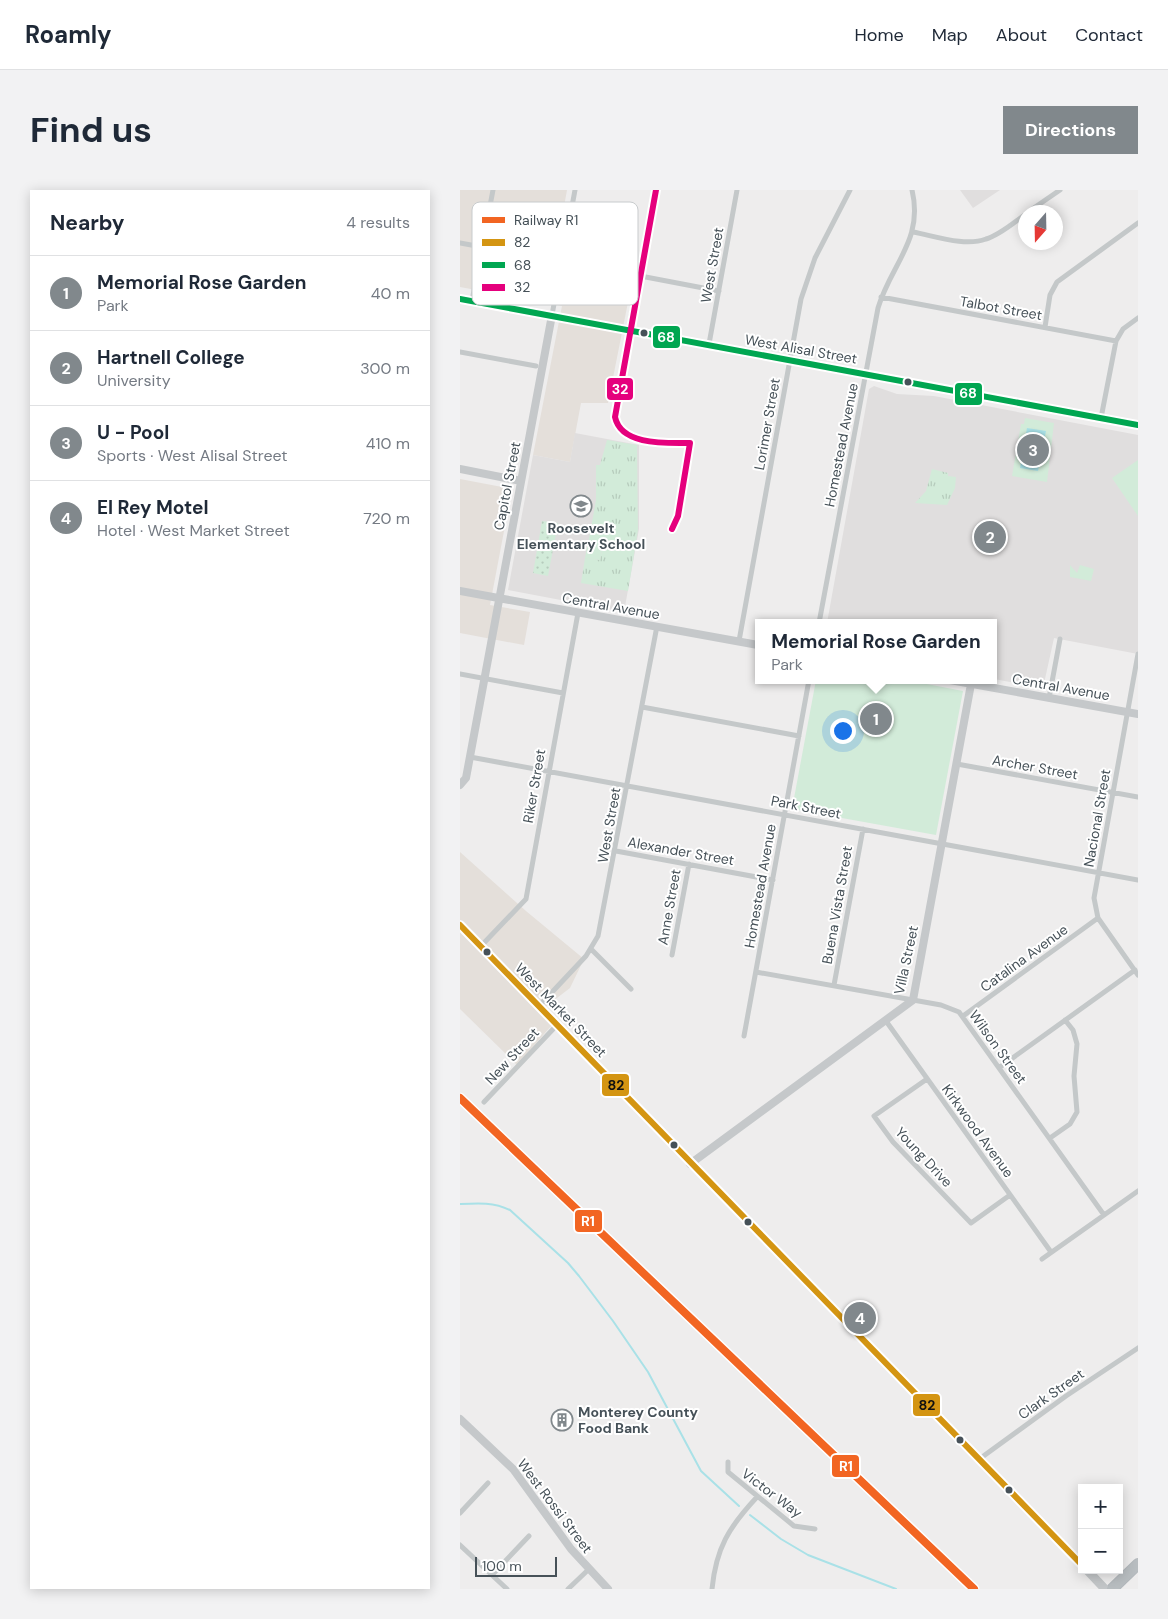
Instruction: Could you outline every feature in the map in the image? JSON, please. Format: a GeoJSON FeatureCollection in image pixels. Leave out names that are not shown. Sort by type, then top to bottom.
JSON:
{"type":"FeatureCollection","features":[{"type":"Feature","properties":{"kind":"highway"},"geometry":{"type":"LineString","coordinates":[[1112,1589],[1138,1564]]}},
{"type":"Feature","properties":{"kind":"main road","name":"West Market Street"},"geometry":{"type":"LineString","coordinates":[[460,925],[690,1164],[1078,1561]]}},
{"type":"Feature","properties":{"kind":"main road"},"geometry":{"type":"LineString","coordinates":[[1091,1574],[1105,1589]]}},
{"type":"Feature","properties":{"kind":"street"},"geometry":{"type":"LineString","coordinates":[[638,287],[656,190]]}},
{"type":"Feature","properties":{"kind":"street","name":"West Street"},"geometry":{"type":"LineString","coordinates":[[709,344],[737,190]]}},
{"type":"Feature","properties":{"kind":"street","name":"Lorimer Street"},"geometry":{"type":"LineString","coordinates":[[739,642],[801,299],[810,271],[850,190]]}},
{"type":"Feature","properties":{"kind":"street","name":"Homestead Avenue"},"geometry":{"type":"LineString","coordinates":[[820,619],[881,297],[908,247],[913,232],[916,210],[912,190]]}},
{"type":"Feature","properties":{"kind":"street"},"geometry":{"type":"LineString","coordinates":[[1038,205],[1060,190]]}},
{"type":"Feature","properties":{"kind":"street"},"geometry":{"type":"LineString","coordinates":[[913,232],[966,241],[981,241],[994,236],[1018,219]]}},
{"type":"Feature","properties":{"kind":"street"},"geometry":{"type":"LineString","coordinates":[[1044,327],[1050,295],[1057,282],[1138,224]]}},
{"type":"Feature","properties":{"kind":"street"},"geometry":{"type":"LineString","coordinates":[[640,276],[719,291]]}},
{"type":"Feature","properties":{"kind":"street","name":"Talbot Street"},"geometry":{"type":"LineString","coordinates":[[881,297],[1116,341]]}},
{"type":"Feature","properties":{"kind":"street","name":"West Alisal Street"},"geometry":{"type":"LineString","coordinates":[[460,299],[472,301]]}},
{"type":"Feature","properties":{"kind":"street","name":"West Alisal Street"},"geometry":{"type":"LineString","coordinates":[[495,305],[1138,425]]}},
{"type":"Feature","properties":{"kind":"street","name":"Capitol Street"},"geometry":{"type":"LineString","coordinates":[[460,784],[466,778],[554,305]]}},
{"type":"Feature","properties":{"kind":"street"},"geometry":{"type":"LineString","coordinates":[[635,305],[615,412],[618,424],[623,431],[637,438],[660,442],[690,442],[678,516],[672,529]]}},
{"type":"Feature","properties":{"kind":"street"},"geometry":{"type":"LineString","coordinates":[[1101,418],[1116,341],[1124,329],[1138,318]]}},
{"type":"Feature","properties":{"kind":"street"},"geometry":{"type":"LineString","coordinates":[[460,352],[536,366]]}},
{"type":"Feature","properties":{"kind":"street"},"geometry":{"type":"LineString","coordinates":[[460,469],[521,481]]}},
{"type":"Feature","properties":{"kind":"street","name":"Central Avenue"},"geometry":{"type":"LineString","coordinates":[[460,591],[755,645]]}},
{"type":"Feature","properties":{"kind":"street","name":"Riker Street"},"geometry":{"type":"LineString","coordinates":[[481,946],[526,899],[578,613]]}},
{"type":"Feature","properties":{"kind":"street","name":"West Street"},"geometry":{"type":"LineString","coordinates":[[539,1006],[591,949],[601,926],[657,626]]}},
{"type":"Feature","properties":{"kind":"street"},"geometry":{"type":"LineString","coordinates":[[1049,698],[1060,639]]}},
{"type":"Feature","properties":{"kind":"street","name":"Nacional Street"},"geometry":{"type":"LineString","coordinates":[[1137,973],[1098,918],[1094,898],[1138,654]]}},
{"type":"Feature","properties":{"kind":"street"},"geometry":{"type":"LineString","coordinates":[[460,674],[563,693]]}},
{"type":"Feature","properties":{"kind":"street","name":"Homestead Avenue"},"geometry":{"type":"LineString","coordinates":[[744,1036],[808,684]]}},
{"type":"Feature","properties":{"kind":"street","name":"Central Avenue"},"geometry":{"type":"LineString","coordinates":[[971,684],[1138,714]]}},
{"type":"Feature","properties":{"kind":"street","name":"Villa Street"},"geometry":{"type":"LineString","coordinates":[[690,1164],[886,1022],[913,1000],[971,684]]}},
{"type":"Feature","properties":{"kind":"street"},"geometry":{"type":"LineString","coordinates":[[642,707],[799,736]]}},
{"type":"Feature","properties":{"kind":"street","name":"Park Street"},"geometry":{"type":"LineString","coordinates":[[470,757],[1138,880]]}},
{"type":"Feature","properties":{"kind":"street","name":"Archer Street"},"geometry":{"type":"LineString","coordinates":[[956,764],[1138,797]]}},
{"type":"Feature","properties":{"kind":"street","name":"Buena Vista Street"},"geometry":{"type":"LineString","coordinates":[[834,985],[863,829]]}},
{"type":"Feature","properties":{"kind":"street","name":"Alexander Street"},"geometry":{"type":"LineString","coordinates":[[616,851],[773,880]]}},
{"type":"Feature","properties":{"kind":"street","name":"Anne Street"},"geometry":{"type":"LineString","coordinates":[[672,955],[689,864]]}},
{"type":"Feature","properties":{"kind":"street","name":"Catalina Avenue"},"geometry":{"type":"LineString","coordinates":[[963,1016],[1098,918]]}},
{"type":"Feature","properties":{"kind":"street"},"geometry":{"type":"LineString","coordinates":[[591,949],[631,989]]}},
{"type":"Feature","properties":{"kind":"street","name":"Wilson Street"},"geometry":{"type":"LineString","coordinates":[[756,972],[946,1006],[963,1016],[1104,1214]]}},
{"type":"Feature","properties":{"kind":"street"},"geometry":{"type":"LineString","coordinates":[[1000,1067],[1065,1020],[1137,973]]}},
{"type":"Feature","properties":{"kind":"street"},"geometry":{"type":"LineString","coordinates":[[1050,1138],[1070,1124],[1077,1112],[1074,1076],[1077,1044],[1073,1030],[1065,1020]]}},
{"type":"Feature","properties":{"kind":"street","name":"Kirkwood Avenue"},"geometry":{"type":"LineString","coordinates":[[886,1022],[1051,1252]]}},
{"type":"Feature","properties":{"kind":"street","name":"New Street"},"geometry":{"type":"LineString","coordinates":[[484,1102],[557,1025]]}},
{"type":"Feature","properties":{"kind":"street","name":"Young Drive"},"geometry":{"type":"LineString","coordinates":[[927,1079],[874,1116],[894,1142],[971,1223],[1010,1195]]}},
{"type":"Feature","properties":{"kind":"street"},"geometry":{"type":"LineString","coordinates":[[1042,1259],[1138,1191]]}},
{"type":"Feature","properties":{"kind":"street","name":"Clark Street"},"geometry":{"type":"LineString","coordinates":[[978,1460],[1066,1396],[1138,1348]]}},
{"type":"Feature","properties":{"kind":"street","name":"West Rossi Street"},"geometry":{"type":"LineString","coordinates":[[461,1421],[513,1469],[588,1570],[608,1589]]}},
{"type":"Feature","properties":{"kind":"street","name":"Victor Way"},"geometry":{"type":"LineString","coordinates":[[728,1462],[728,1472],[794,1526],[815,1529]]}},
{"type":"Feature","properties":{"kind":"street"},"geometry":{"type":"LineString","coordinates":[[460,1512],[488,1483]]}},
{"type":"Feature","properties":{"kind":"street"},"geometry":{"type":"LineString","coordinates":[[712,1589],[716,1560],[723,1542],[757,1497]]}},
{"type":"Feature","properties":{"kind":"street"},"geometry":{"type":"LineString","coordinates":[[492,1575],[529,1536]]}},
{"type":"Feature","properties":{"kind":"street"},"geometry":{"type":"LineString","coordinates":[[460,1544],[507,1589]]}},
{"type":"Feature","properties":{"kind":"street"},"geometry":{"type":"LineString","coordinates":[[568,1589],[588,1570]]}},
{"type":"Feature","properties":{"kind":"shaded area"},"geometry":{"type":"Polygon","coordinates":[[[460,190],[567,190],[565,202],[472,202],[472,289],[460,287],[460,190]]]}},
{"type":"Feature","properties":{"kind":"shaded area"},"geometry":{"type":"Polygon","coordinates":[[[960,190],[1000,190],[973,208],[960,190]]]}},
{"type":"Feature","properties":{"kind":"shaded area"},"geometry":{"type":"Polygon","coordinates":[[[557,305],[627,305],[608,403],[581,403],[570,462],[533,455],[562,306],[557,305]]]}},
{"type":"Feature","properties":{"kind":"shaded area"},"geometry":{"type":"Polygon","coordinates":[[[874,386],[897,394],[934,396],[1138,435],[1138,654],[1054,638],[1043,688],[997,680],[997,619],[828,619],[869,389],[874,386]]]}},
{"type":"Feature","properties":{"kind":"shaded area","name":"Roosevelt Elementary School"},"geometry":{"type":"Polygon","coordinates":[[[575,433],[639,445],[639,529],[624,612],[508,590],[533,455],[570,462],[575,433]]]}},
{"type":"Feature","properties":{"kind":"shaded area"},"geometry":{"type":"Polygon","coordinates":[[[460,479],[512,489],[490,605],[530,612],[524,645],[460,633],[460,479]]]}},
{"type":"Feature","properties":{"kind":"shaded area"},"geometry":{"type":"Polygon","coordinates":[[[460,852],[526,911],[584,959],[570,988],[540,1011],[552,1025],[517,1065],[460,1009],[460,852]]]}},
{"type":"Feature","properties":{"kind":"green space"},"geometry":{"type":"Polygon","coordinates":[[[1025,418],[1054,423],[1047,482],[1012,476],[1021,424],[1024,424],[1025,418]]]}},
{"type":"Feature","properties":{"kind":"green space"},"geometry":{"type":"Polygon","coordinates":[[[607,440],[637,445],[638,530],[628,591],[581,583],[585,558],[600,560],[606,531],[591,528],[596,500],[596,465],[600,465],[607,440]]]}},
{"type":"Feature","properties":{"kind":"green space"},"geometry":{"type":"Polygon","coordinates":[[[1138,460],[1138,516],[1112,478],[1138,460]]]}},
{"type":"Feature","properties":{"kind":"green space"},"geometry":{"type":"Polygon","coordinates":[[[932,469],[948,473],[948,476],[956,477],[955,488],[947,505],[915,503],[926,491],[932,469]]]}},
{"type":"Feature","properties":{"kind":"green space"},"geometry":{"type":"Polygon","coordinates":[[[542,521],[558,523],[548,576],[533,573],[542,521]]]}},
{"type":"Feature","properties":{"kind":"green space"},"geometry":{"type":"Polygon","coordinates":[[[591,528],[606,531],[600,560],[585,558],[591,528]]]}},
{"type":"Feature","properties":{"kind":"green space"},"geometry":{"type":"Polygon","coordinates":[[[1070,565],[1077,573],[1080,565],[1094,569],[1091,581],[1070,577],[1070,565]]]}},
{"type":"Feature","properties":{"kind":"green space"},"geometry":{"type":"Polygon","coordinates":[[[815,684],[927,684],[963,691],[936,835],[792,809],[815,684]]]}},
{"type":"Feature","properties":{"kind":"water"},"geometry":{"type":"Polygon","coordinates":[[[1027,428],[1046,431],[1038,471],[1020,468],[1027,428]]]}},
{"type":"Feature","properties":{"kind":"waterway"},"geometry":{"type":"LineString","coordinates":[[460,1204],[492,1204],[510,1210],[568,1263],[613,1321],[648,1372],[701,1471],[739,1506]]}},
{"type":"Feature","properties":{"kind":"waterway"},"geometry":{"type":"LineString","coordinates":[[750,1515],[781,1539],[808,1555],[896,1589]]}},
{"type":"Feature","properties":{"kind":"rail line","name":"R1"},"geometry":{"type":"LineString","coordinates":[[460,1098],[974,1589]]}},
{"type":"Feature","properties":{"kind":"transit line","name":"32"},"geometry":{"type":"LineString","coordinates":[[638,290],[656,190]]}},
{"type":"Feature","properties":{"kind":"transit line","name":"68"},"geometry":{"type":"LineString","coordinates":[[460,299],[472,301]]}},
{"type":"Feature","properties":{"kind":"transit line","name":"68"},"geometry":{"type":"LineString","coordinates":[[492,305],[1138,425]]}},
{"type":"Feature","properties":{"kind":"transit line","name":"32"},"geometry":{"type":"LineString","coordinates":[[635,305],[615,417],[619,426],[635,438],[646,441],[690,443],[678,516],[672,529]]}},
{"type":"Feature","properties":{"kind":"transit line","name":"82"},"geometry":{"type":"LineString","coordinates":[[460,925],[1078,1561]]}},
{"type":"Feature","properties":{"kind":"place","name":"U - Pool"},"geometry":{"type":"Point","coordinates":[1033,450]}},
{"type":"Feature","properties":{"kind":"place","name":"Roosevelt Elementary School"},"geometry":{"type":"Point","coordinates":[581,506]}},
{"type":"Feature","properties":{"kind":"place","name":"Hartnell College"},"geometry":{"type":"Point","coordinates":[990,537]}},
{"type":"Feature","properties":{"kind":"place","name":"Memorial Rose Garden"},"geometry":{"type":"Point","coordinates":[876,719]}},
{"type":"Feature","properties":{"kind":"place","name":"El Rey Motel"},"geometry":{"type":"Point","coordinates":[860,1318]}},
{"type":"Feature","properties":{"kind":"place","name":"Monterey County Food Bank"},"geometry":{"type":"Point","coordinates":[562,1420]}}]}
